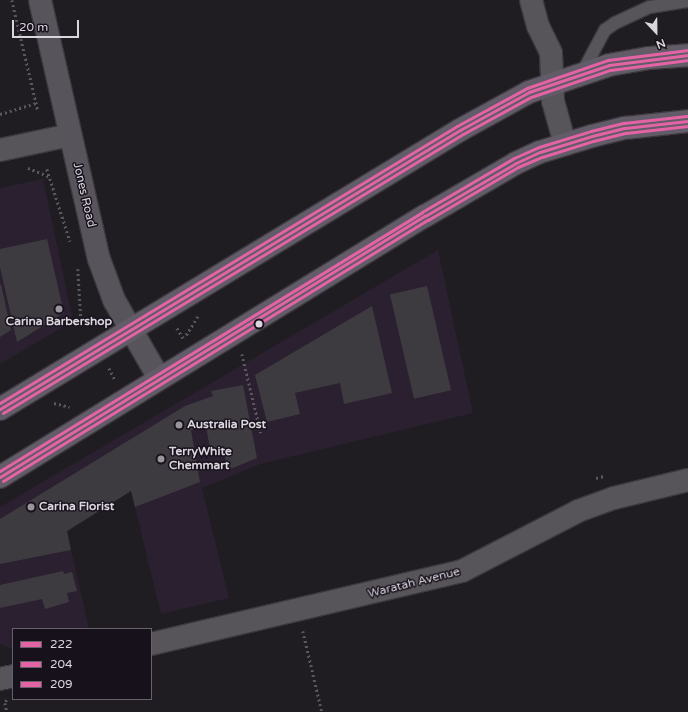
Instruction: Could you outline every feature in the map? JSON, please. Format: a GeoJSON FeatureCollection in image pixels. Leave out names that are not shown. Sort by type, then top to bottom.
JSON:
{"type":"FeatureCollection","features":[{"type":"Feature","properties":{"kind":"highway"},"geometry":{"type":"LineString","coordinates":[[0,409],[460,130],[528,92],[582,73],[649,58],[688,55]]}},
{"type":"Feature","properties":{"kind":"highway"},"geometry":{"type":"LineString","coordinates":[[0,477],[487,178],[540,152],[565,144],[625,128],[688,121]]}},
{"type":"Feature","properties":{"kind":"street","name":"Jones Road"},"geometry":{"type":"LineString","coordinates":[[40,0],[99,260],[114,300],[129,330],[160,378]]}},
{"type":"Feature","properties":{"kind":"street"},"geometry":{"type":"LineString","coordinates":[[531,0],[538,26],[551,53],[553,101],[565,144]]}},
{"type":"Feature","properties":{"kind":"street"},"geometry":{"type":"LineString","coordinates":[[0,150],[70,135]]}},
{"type":"Feature","properties":{"kind":"street","name":"Waratah Avenue"},"geometry":{"type":"LineString","coordinates":[[152,644],[299,611],[462,571],[578,511],[614,498],[688,480]]}},
{"type":"Feature","properties":{"kind":"street"},"geometry":{"type":"LineString","coordinates":[[0,679],[12,676]]}},
{"type":"Feature","properties":{"kind":"lane"},"geometry":{"type":"LineString","coordinates":[[582,73],[605,30],[615,23],[650,7],[688,1]]}},
{"type":"Feature","properties":{"kind":"path"},"geometry":{"type":"LineString","coordinates":[[12,0],[38,111]]}},
{"type":"Feature","properties":{"kind":"path"},"geometry":{"type":"LineString","coordinates":[[0,114],[36,103]]}},
{"type":"Feature","properties":{"kind":"path"},"geometry":{"type":"LineString","coordinates":[[25,167],[50,177]]}},
{"type":"Feature","properties":{"kind":"path"},"geometry":{"type":"LineString","coordinates":[[47,168],[71,243]]}},
{"type":"Feature","properties":{"kind":"path"},"geometry":{"type":"LineString","coordinates":[[77,265],[81,320]]}},
{"type":"Feature","properties":{"kind":"path"},"geometry":{"type":"LineString","coordinates":[[174,322],[186,343]]}},
{"type":"Feature","properties":{"kind":"path"},"geometry":{"type":"LineString","coordinates":[[236,332],[261,434]]}},
{"type":"Feature","properties":{"kind":"path"},"geometry":{"type":"LineString","coordinates":[[107,364],[117,382]]}},
{"type":"Feature","properties":{"kind":"path"},"geometry":{"type":"LineString","coordinates":[[299,611],[322,712]]}},
{"type":"Feature","properties":{"kind":"path"},"geometry":{"type":"LineString","coordinates":[[7,712],[5,703],[9,698]]}},
{"type":"Feature","properties":{"kind":"shaded area"},"geometry":{"type":"Polygon","coordinates":[[[43,179],[73,321],[0,364],[0,188],[43,179]]]}},
{"type":"Feature","properties":{"kind":"shaded area"},"geometry":{"type":"Polygon","coordinates":[[[438,250],[473,413],[260,464],[202,488],[229,598],[161,614],[131,491],[67,532],[89,628],[12,628],[12,649],[0,644],[0,507],[438,250]]]}},
{"type":"Feature","properties":{"kind":"building"},"geometry":{"type":"Polygon","coordinates":[[[47,239],[64,313],[17,342],[0,267],[0,249],[47,239]]]}},
{"type":"Feature","properties":{"kind":"building"},"geometry":{"type":"Polygon","coordinates":[[[1,284],[11,330],[0,337],[0,285],[1,284]]]}},
{"type":"Feature","properties":{"kind":"building"},"geometry":{"type":"Polygon","coordinates":[[[427,286],[451,390],[414,399],[390,295],[427,286]]]}},
{"type":"Feature","properties":{"kind":"building"},"geometry":{"type":"Polygon","coordinates":[[[372,306],[392,393],[344,404],[340,383],[295,393],[300,414],[267,422],[255,375],[372,306]]]}},
{"type":"Feature","properties":{"kind":"building"},"geometry":{"type":"Polygon","coordinates":[[[243,385],[257,458],[228,470],[223,450],[211,453],[206,427],[191,430],[200,482],[135,507],[131,491],[67,531],[71,550],[0,564],[0,519],[185,406],[213,396],[211,391],[243,385]]]}},
{"type":"Feature","properties":{"kind":"building"},"geometry":{"type":"Polygon","coordinates":[[[63,571],[64,574],[72,572],[77,591],[67,593],[69,602],[45,609],[42,599],[0,608],[0,585],[63,571]]]}},
{"type":"Feature","properties":{"kind":"transit line","name":"209"},"geometry":{"type":"LineString","coordinates":[[0,403],[457,126],[527,88],[608,60],[688,50]]}},
{"type":"Feature","properties":{"kind":"transit line","name":"222"},"geometry":{"type":"LineString","coordinates":[[0,409],[460,130],[529,92],[609,65],[688,55]]}},
{"type":"Feature","properties":{"kind":"transit line","name":"204"},"geometry":{"type":"LineString","coordinates":[[3,413],[463,134],[531,97],[610,70],[688,60]]}},
{"type":"Feature","properties":{"kind":"transit line","name":"209"},"geometry":{"type":"LineString","coordinates":[[0,471],[422,212],[514,158],[539,147],[591,131],[624,123],[687,116]]}},
{"type":"Feature","properties":{"kind":"transit line","name":"222"},"geometry":{"type":"LineString","coordinates":[[0,477],[425,216],[516,163],[540,152],[592,136],[625,128],[688,121]]}},
{"type":"Feature","properties":{"kind":"transit line","name":"204"},"geometry":{"type":"LineString","coordinates":[[3,481],[428,220],[518,167],[542,157],[593,141],[626,133],[688,126]]}},
{"type":"Feature","properties":{"kind":"place","name":"Carina Barbershop"},"geometry":{"type":"Point","coordinates":[59,309]}},
{"type":"Feature","properties":{"kind":"place","name":"Australia Post"},"geometry":{"type":"Point","coordinates":[179,425]}},
{"type":"Feature","properties":{"kind":"place","name":"TerryWhite Chemmart"},"geometry":{"type":"Point","coordinates":[161,459]}},
{"type":"Feature","properties":{"kind":"place","name":"Carina Florist"},"geometry":{"type":"Point","coordinates":[31,507]}}]}
